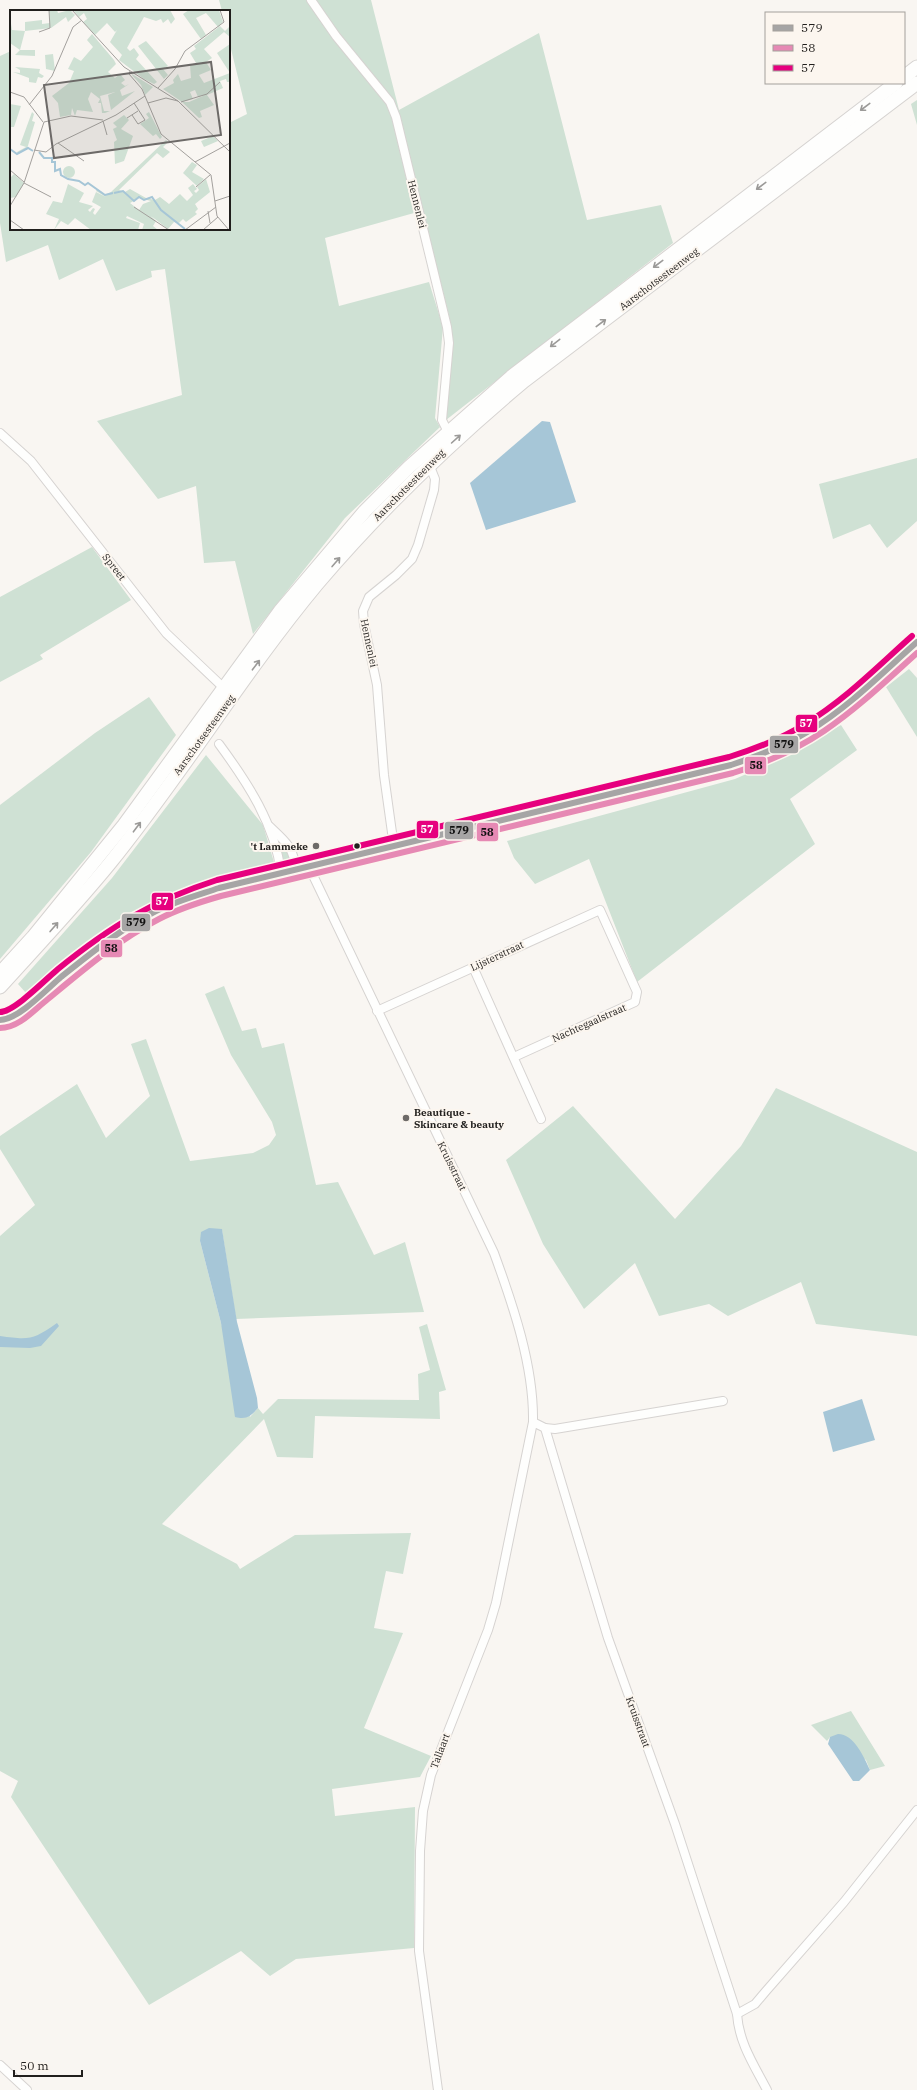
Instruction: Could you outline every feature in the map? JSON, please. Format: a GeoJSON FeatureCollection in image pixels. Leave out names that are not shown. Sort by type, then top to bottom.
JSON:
{"type":"FeatureCollection","features":[{"type":"Feature","properties":{"kind":"main road"},"geometry":{"type":"LineString","coordinates":[[905,76],[917,67]]}},
{"type":"Feature","properties":{"kind":"main road","name":"Aarschotsesteenweg"},"geometry":{"type":"LineString","coordinates":[[0,972],[33,937],[124,825],[228,692],[316,586],[370,525],[429,464],[476,421],[524,381],[917,83]]}},
{"type":"Feature","properties":{"kind":"main road","name":"Aarschotsesteenweg"},"geometry":{"type":"LineString","coordinates":[[0,987],[110,863],[228,692],[280,612],[360,517],[409,467],[530,362],[895,84]]}},
{"type":"Feature","properties":{"kind":"street","name":"Hennenlei"},"geometry":{"type":"LineString","coordinates":[[311,0],[336,36],[390,102],[396,117],[447,327],[449,343],[442,420],[448,432]]}},
{"type":"Feature","properties":{"kind":"street","name":"Spreet"},"geometry":{"type":"LineString","coordinates":[[0,433],[31,461],[166,633],[228,692]]}},
{"type":"Feature","properties":{"kind":"street","name":"Hennenlei"},"geometry":{"type":"LineString","coordinates":[[394,847],[384,775],[377,685],[363,616],[364,605],[369,597],[406,566],[415,554],[434,490],[435,479],[429,464]]}},
{"type":"Feature","properties":{"kind":"street"},"geometry":{"type":"LineString","coordinates":[[0,1020],[7,1020],[22,1010],[126,928],[148,915],[181,900],[218,888],[308,868],[723,767],[754,758],[801,736],[840,710],[917,642]]}},
{"type":"Feature","properties":{"kind":"street"},"geometry":{"type":"LineString","coordinates":[[219,744],[245,779],[268,825],[281,873]]}},
{"type":"Feature","properties":{"kind":"street"},"geometry":{"type":"LineString","coordinates":[[268,825],[283,838],[294,854],[295,870]]}},
{"type":"Feature","properties":{"kind":"street","name":"Kruisstraat"},"geometry":{"type":"LineString","coordinates":[[308,868],[494,1253],[508,1290],[520,1336],[532,1390],[533,1422]]}},
{"type":"Feature","properties":{"kind":"street","name":"Lijsterstraat"},"geometry":{"type":"LineString","coordinates":[[377,1011],[600,910],[608,928]]}},
{"type":"Feature","properties":{"kind":"street","name":"Nachtegaalstraat"},"geometry":{"type":"LineString","coordinates":[[514,1057],[635,1002],[637,992],[608,928]]}},
{"type":"Feature","properties":{"kind":"street"},"geometry":{"type":"LineString","coordinates":[[473,967],[541,1119]]}},
{"type":"Feature","properties":{"kind":"street"},"geometry":{"type":"LineString","coordinates":[[533,1422],[545,1428],[555,1429],[723,1401]]}},
{"type":"Feature","properties":{"kind":"street","name":"Tallaart"},"geometry":{"type":"LineString","coordinates":[[438,2090],[419,1951],[420,1851],[423,1811],[431,1775],[488,1630],[496,1603],[533,1422]]}},
{"type":"Feature","properties":{"kind":"street","name":"Kruisstraat"},"geometry":{"type":"LineString","coordinates":[[545,1428],[608,1638],[676,1824],[737,2014],[738,2028],[743,2045],[767,2090]]}},
{"type":"Feature","properties":{"kind":"street"},"geometry":{"type":"LineString","coordinates":[[737,2014],[752,2006],[766,1992],[844,1902],[917,1810]]}},
{"type":"Feature","properties":{"kind":"street"},"geometry":{"type":"LineString","coordinates":[[0,2065],[27,2090]]}},
{"type":"Feature","properties":{"kind":"green space"},"geometry":{"type":"Polygon","coordinates":[[[219,0],[371,0],[399,110],[539,33],[587,220],[661,205],[673,243],[446,420],[445,405],[453,341],[449,316],[398,110],[391,110],[414,213],[325,238],[339,306],[429,282],[443,327],[435,418],[440,427],[345,518],[253,634],[235,561],[204,563],[196,486],[158,499],[97,421],[182,395],[165,269],[151,271],[152,277],[116,291],[103,259],[59,280],[48,245],[6,262],[0,223],[0,56],[10,51],[10,230],[230,230],[230,122],[247,114],[230,45],[230,10],[222,10],[219,0]]]}},
{"type":"Feature","properties":{"kind":"green space"},"geometry":{"type":"Polygon","coordinates":[[[917,100],[917,125],[911,104],[917,100]]]}},
{"type":"Feature","properties":{"kind":"green space"},"geometry":{"type":"Polygon","coordinates":[[[917,458],[917,521],[887,548],[870,524],[833,539],[819,484],[917,458]]]}},
{"type":"Feature","properties":{"kind":"green space"},"geometry":{"type":"Polygon","coordinates":[[[92,547],[131,600],[40,655],[43,659],[0,682],[0,597],[92,547]]]}},
{"type":"Feature","properties":{"kind":"green space"},"geometry":{"type":"Polygon","coordinates":[[[909,669],[917,678],[917,737],[886,687],[909,669]]]}},
{"type":"Feature","properties":{"kind":"green space"},"geometry":{"type":"Polygon","coordinates":[[[149,697],[176,735],[91,852],[0,959],[0,805],[95,733],[149,697]]]}},
{"type":"Feature","properties":{"kind":"green space"},"geometry":{"type":"Polygon","coordinates":[[[841,725],[857,750],[790,799],[815,844],[637,982],[589,859],[535,884],[514,858],[507,841],[735,779],[767,765],[841,725]]]}},
{"type":"Feature","properties":{"kind":"green space"},"geometry":{"type":"Polygon","coordinates":[[[206,755],[263,825],[276,869],[200,885],[171,894],[158,900],[140,909],[106,931],[26,993],[18,984],[112,878],[206,755]]]}},
{"type":"Feature","properties":{"kind":"green space"},"geometry":{"type":"Polygon","coordinates":[[[280,842],[289,852],[289,865],[281,861],[278,844],[280,842]]]}},
{"type":"Feature","properties":{"kind":"green space"},"geometry":{"type":"Polygon","coordinates":[[[224,986],[242,1031],[256,1028],[262,1048],[284,1043],[316,1185],[338,1182],[374,1255],[405,1242],[424,1312],[236,1319],[222,1230],[200,1241],[221,1323],[250,1417],[258,1408],[263,1414],[278,1399],[419,1400],[418,1374],[430,1370],[419,1327],[427,1324],[446,1390],[439,1392],[440,1419],[315,1416],[313,1458],[277,1457],[264,1419],[162,1524],[237,1564],[240,1569],[295,1535],[411,1533],[403,1574],[386,1571],[374,1628],[403,1633],[364,1728],[431,1756],[420,1777],[332,1789],[335,1816],[415,1807],[414,1948],[296,1959],[270,1976],[241,1951],[149,2005],[11,1797],[18,1781],[0,1771],[0,1236],[35,1205],[0,1149],[0,1136],[77,1084],[106,1138],[150,1096],[131,1044],[146,1039],[190,1161],[253,1153],[269,1145],[276,1135],[272,1122],[231,1055],[205,994],[224,986]]]}},
{"type":"Feature","properties":{"kind":"green space"},"geometry":{"type":"Polygon","coordinates":[[[776,1088],[917,1152],[917,1336],[816,1324],[801,1282],[728,1316],[709,1304],[659,1316],[635,1263],[584,1309],[543,1244],[506,1160],[573,1106],[675,1219],[741,1146],[776,1088]]]}},
{"type":"Feature","properties":{"kind":"green space"},"geometry":{"type":"Polygon","coordinates":[[[851,1711],[885,1766],[870,1770],[866,1760],[830,1737],[827,1741],[811,1725],[851,1711]]]}},
{"type":"Feature","properties":{"kind":"water"},"geometry":{"type":"Polygon","coordinates":[[[542,421],[550,422],[576,502],[486,530],[470,483],[542,421]]]}},
{"type":"Feature","properties":{"kind":"water"},"geometry":{"type":"Polygon","coordinates":[[[209,1228],[222,1229],[237,1322],[257,1398],[258,1408],[246,1418],[235,1417],[221,1323],[200,1241],[201,1232],[209,1228]]]}},
{"type":"Feature","properties":{"kind":"water"},"geometry":{"type":"Polygon","coordinates":[[[57,1323],[59,1326],[41,1346],[30,1348],[0,1347],[0,1336],[24,1338],[36,1336],[57,1323]]]}},
{"type":"Feature","properties":{"kind":"water"},"geometry":{"type":"Polygon","coordinates":[[[862,1399],[875,1440],[833,1452],[823,1412],[862,1399]]]}},
{"type":"Feature","properties":{"kind":"water"},"geometry":{"type":"Polygon","coordinates":[[[838,1734],[844,1735],[854,1742],[870,1770],[859,1781],[853,1781],[828,1744],[830,1737],[838,1734]]]}},
{"type":"Feature","properties":{"kind":"transit line","name":"57"},"geometry":{"type":"LineString","coordinates":[[0,1012],[6,1011],[13,1007],[58,969],[114,927],[152,906],[194,888],[217,880],[729,757],[768,743],[820,715],[860,683],[912,636]]}},
{"type":"Feature","properties":{"kind":"transit line","name":"579"},"geometry":{"type":"LineString","coordinates":[[0,1020],[7,1019],[24,1010],[61,977],[107,941],[131,925],[156,911],[187,898],[219,888],[731,765],[771,750],[824,722],[865,689],[917,642]]}},
{"type":"Feature","properties":{"kind":"transit line","name":"58"},"geometry":{"type":"LineString","coordinates":[[0,1028],[14,1025],[26,1018],[88,966],[129,936],[159,919],[189,906],[221,896],[733,773],[757,765],[791,750],[837,722],[872,694],[917,653]]}},
{"type":"Feature","properties":{"kind":"place","name":"'t Lammeke"},"geometry":{"type":"Point","coordinates":[316,846]}},
{"type":"Feature","properties":{"kind":"place","name":"Beautique - Skincare & beauty"},"geometry":{"type":"Point","coordinates":[406,1118]}}]}
